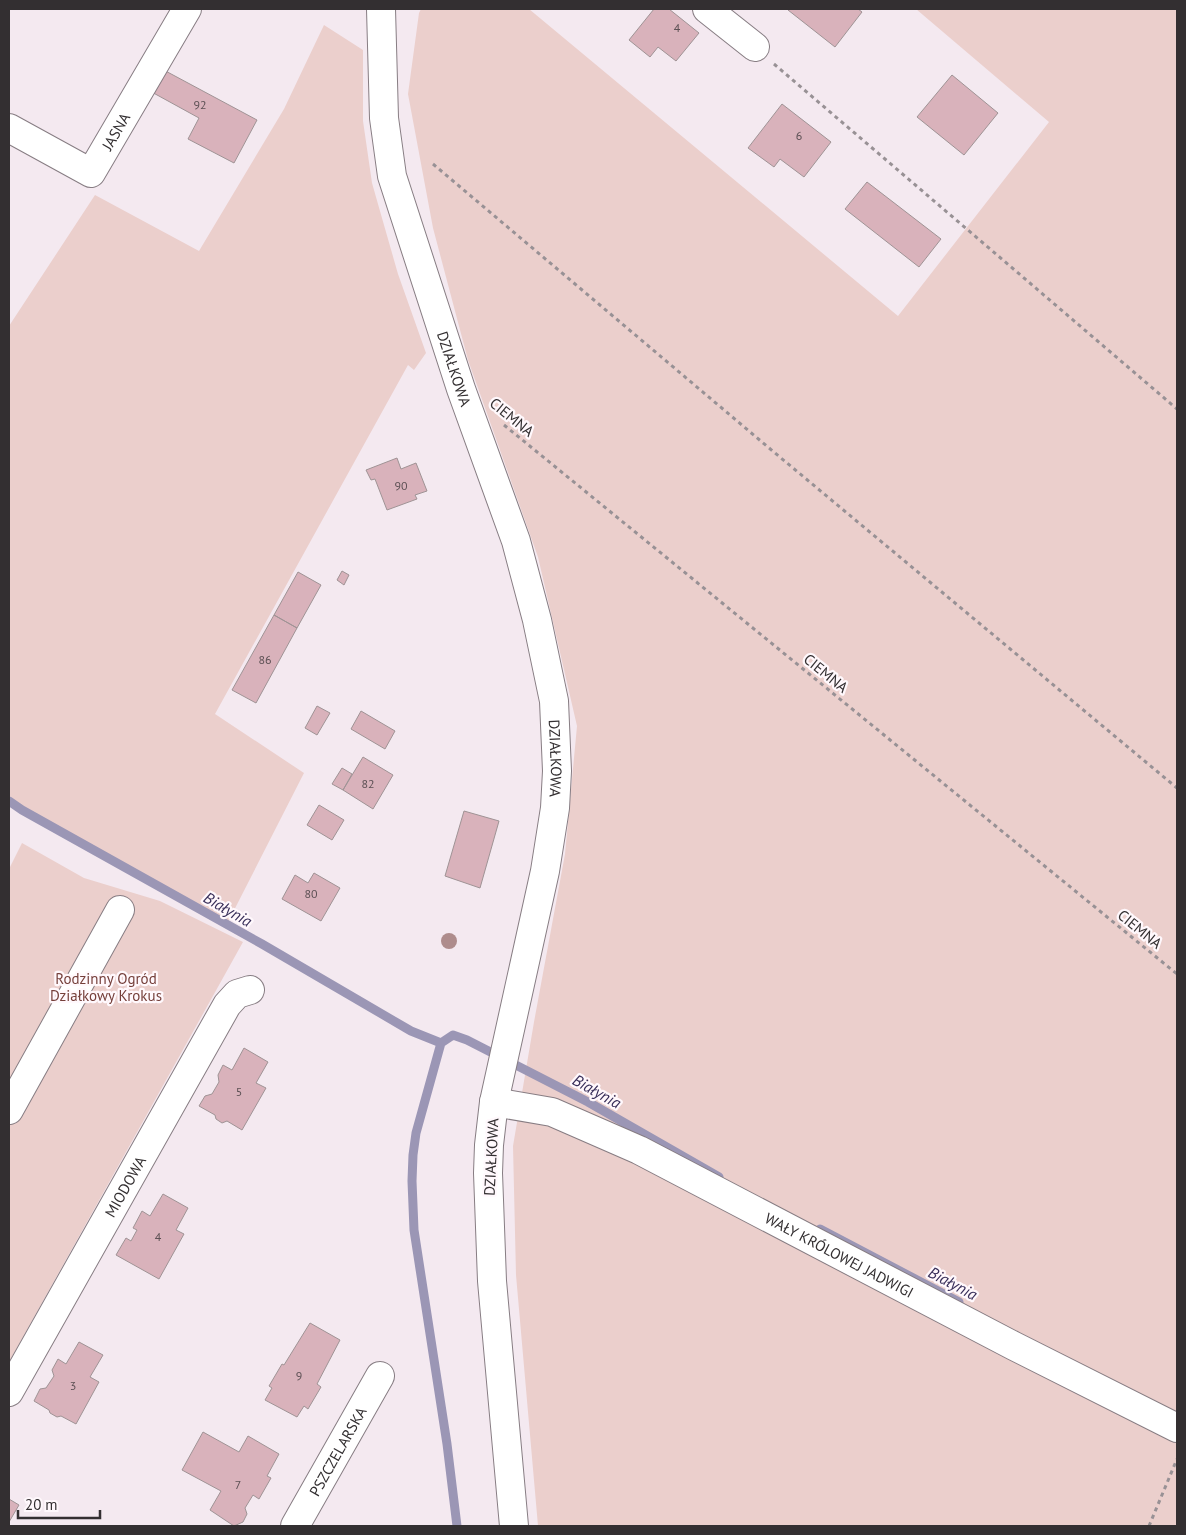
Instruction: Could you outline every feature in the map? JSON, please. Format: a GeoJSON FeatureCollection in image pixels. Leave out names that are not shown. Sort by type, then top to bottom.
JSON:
{"type":"FeatureCollection","features":[{"type":"Feature","properties":{"kind":"street","name":"JASNA"},"geometry":{"type":"LineString","coordinates":[[9,128],[91,172],[187,9]]}},
{"type":"Feature","properties":{"kind":"street"},"geometry":{"type":"LineString","coordinates":[[706,9],[755,47]]}},
{"type":"Feature","properties":{"kind":"street","name":"DZIAŁKOWA"},"geometry":{"type":"LineString","coordinates":[[382,10],[384,118],[392,176],[461,389],[516,541],[537,620],[554,701],[557,771],[551,839],[494,1102],[489,1145],[488,1173],[492,1281],[514,1526]]}},
{"type":"Feature","properties":{"kind":"street"},"geometry":{"type":"LineString","coordinates":[[9,1110],[120,910]]}},
{"type":"Feature","properties":{"kind":"street","name":"MIODOWA"},"geometry":{"type":"LineString","coordinates":[[9,1392],[227,1005],[233,997],[250,990]]}},
{"type":"Feature","properties":{"kind":"street","name":"WAŁY KRÓLOWEJ JADWIGI"},"geometry":{"type":"LineString","coordinates":[[494,1102],[552,1112],[639,1150],[1014,1346],[1177,1428]]}},
{"type":"Feature","properties":{"kind":"street","name":"PSZCZELARSKA"},"geometry":{"type":"LineString","coordinates":[[295,1526],[380,1376]]}},
{"type":"Feature","properties":{"kind":"path"},"geometry":{"type":"LineString","coordinates":[[755,47],[1177,409]]}},
{"type":"Feature","properties":{"kind":"path"},"geometry":{"type":"LineString","coordinates":[[433,164],[775,453],[1177,788]]}},
{"type":"Feature","properties":{"kind":"path","name":"CIEMNA"},"geometry":{"type":"LineString","coordinates":[[499,420],[1177,974]]}},
{"type":"Feature","properties":{"kind":"path"},"geometry":{"type":"LineString","coordinates":[[1149,1526],[1177,1459]]}},
{"type":"Feature","properties":{"kind":"green space"},"geometry":{"type":"Polygon","coordinates":[[[421,9],[529,9],[898,316],[1049,122],[916,9],[1177,9],[1177,1526],[538,1526],[516,1275],[513,1146],[565,854],[577,726],[538,557],[468,360],[433,228],[408,94],[421,9]]]}},
{"type":"Feature","properties":{"kind":"green space"},"geometry":{"type":"Polygon","coordinates":[[[324,25],[363,50],[363,121],[372,183],[398,274],[426,353],[414,370],[408,365],[215,714],[304,773],[227,924],[9,801],[9,326],[95,195],[199,251],[284,109],[324,25]]]}},
{"type":"Feature","properties":{"kind":"green space","name":"Rodzinny Ogród Działkowy Krokus"},"geometry":{"type":"Polygon","coordinates":[[[22,843],[84,878],[160,901],[243,942],[9,1362],[9,869],[22,843]]]}},
{"type":"Feature","properties":{"kind":"building"},"geometry":{"type":"Polygon","coordinates":[[[654,9],[669,9],[699,33],[676,61],[658,47],[650,57],[629,40],[654,9]]]}},
{"type":"Feature","properties":{"kind":"building"},"geometry":{"type":"Polygon","coordinates":[[[789,9],[858,9],[862,12],[835,47],[789,9]]]}},
{"type":"Feature","properties":{"kind":"building"},"geometry":{"type":"Polygon","coordinates":[[[160,68],[257,120],[234,163],[188,139],[199,118],[148,90],[160,68]]]}},
{"type":"Feature","properties":{"kind":"building"},"geometry":{"type":"Polygon","coordinates":[[[952,75],[998,113],[964,155],[917,117],[952,75]]]}},
{"type":"Feature","properties":{"kind":"building"},"geometry":{"type":"Polygon","coordinates":[[[782,104],[831,142],[804,177],[780,159],[774,167],[748,148],[782,104]]]}},
{"type":"Feature","properties":{"kind":"building"},"geometry":{"type":"Polygon","coordinates":[[[867,182],[941,239],[919,267],[845,209],[867,182]]]}},
{"type":"Feature","properties":{"kind":"building"},"geometry":{"type":"Polygon","coordinates":[[[397,458],[401,469],[416,463],[427,491],[415,495],[417,499],[387,510],[375,479],[371,480],[366,470],[397,458]]]}},
{"type":"Feature","properties":{"kind":"building"},"geometry":{"type":"Polygon","coordinates":[[[342,571],[349,575],[344,585],[337,580],[342,571]]]}},
{"type":"Feature","properties":{"kind":"building"},"geometry":{"type":"Polygon","coordinates":[[[298,572],[321,585],[297,628],[274,615],[298,572]]]}},
{"type":"Feature","properties":{"kind":"building"},"geometry":{"type":"Polygon","coordinates":[[[274,615],[297,628],[256,703],[232,690],[274,615]]]}},
{"type":"Feature","properties":{"kind":"building"},"geometry":{"type":"Polygon","coordinates":[[[317,706],[330,713],[317,735],[305,728],[317,706]]]}},
{"type":"Feature","properties":{"kind":"building"},"geometry":{"type":"Polygon","coordinates":[[[361,711],[395,731],[385,749],[351,729],[361,711]]]}},
{"type":"Feature","properties":{"kind":"building"},"geometry":{"type":"Polygon","coordinates":[[[363,757],[393,775],[373,809],[343,790],[363,757]]]}},
{"type":"Feature","properties":{"kind":"building"},"geometry":{"type":"Polygon","coordinates":[[[342,768],[352,774],[343,790],[332,784],[342,768]]]}},
{"type":"Feature","properties":{"kind":"building"},"geometry":{"type":"Polygon","coordinates":[[[319,805],[344,820],[332,840],[307,825],[319,805]]]}},
{"type":"Feature","properties":{"kind":"building"},"geometry":{"type":"Polygon","coordinates":[[[464,811],[499,821],[480,888],[445,876],[464,811]]]}},
{"type":"Feature","properties":{"kind":"building"},"geometry":{"type":"Polygon","coordinates":[[[314,873],[340,888],[321,921],[282,899],[295,875],[308,883],[314,873]]]}},
{"type":"Feature","properties":{"kind":"building"},"geometry":{"type":"Polygon","coordinates":[[[244,1048],[268,1062],[256,1083],[266,1088],[242,1130],[227,1121],[222,1123],[216,1119],[215,1115],[199,1106],[205,1096],[212,1094],[219,1082],[218,1075],[223,1065],[232,1070],[244,1048]]]}},
{"type":"Feature","properties":{"kind":"building"},"geometry":{"type":"Polygon","coordinates":[[[163,1194],[188,1208],[176,1230],[184,1234],[159,1279],[116,1255],[126,1238],[131,1241],[137,1230],[133,1228],[142,1211],[150,1216],[163,1194]]]}},
{"type":"Feature","properties":{"kind":"building"},"geometry":{"type":"Polygon","coordinates":[[[310,1323],[340,1340],[317,1384],[321,1387],[308,1409],[304,1406],[297,1417],[265,1400],[272,1388],[269,1386],[310,1323]]]}},
{"type":"Feature","properties":{"kind":"building"},"geometry":{"type":"Polygon","coordinates":[[[79,1342],[103,1355],[90,1377],[99,1382],[76,1424],[61,1416],[57,1417],[34,1401],[40,1389],[46,1388],[54,1376],[52,1370],[58,1359],[66,1364],[79,1342]]]}},
{"type":"Feature","properties":{"kind":"building"},"geometry":{"type":"Polygon","coordinates":[[[203,1432],[239,1452],[248,1436],[279,1454],[267,1476],[271,1478],[259,1499],[253,1495],[245,1508],[247,1514],[243,1522],[234,1526],[210,1510],[221,1491],[182,1470],[203,1432]]]}},
{"type":"Feature","properties":{"kind":"building"},"geometry":{"type":"Polygon","coordinates":[[[9,1499],[19,1505],[9,1522],[9,1499]]]}},
{"type":"Feature","properties":{"kind":"waterway","name":"Białynia"},"geometry":{"type":"LineString","coordinates":[[9,801],[262,944],[411,1031],[441,1043],[453,1035],[467,1040],[588,1102],[719,1177]]}},
{"type":"Feature","properties":{"kind":"waterway"},"geometry":{"type":"LineString","coordinates":[[441,1043],[416,1133],[412,1181],[414,1230],[447,1444],[457,1526]]}},
{"type":"Feature","properties":{"kind":"waterway","name":"Białynia"},"geometry":{"type":"LineString","coordinates":[[820,1229],[959,1302]]}}]}
